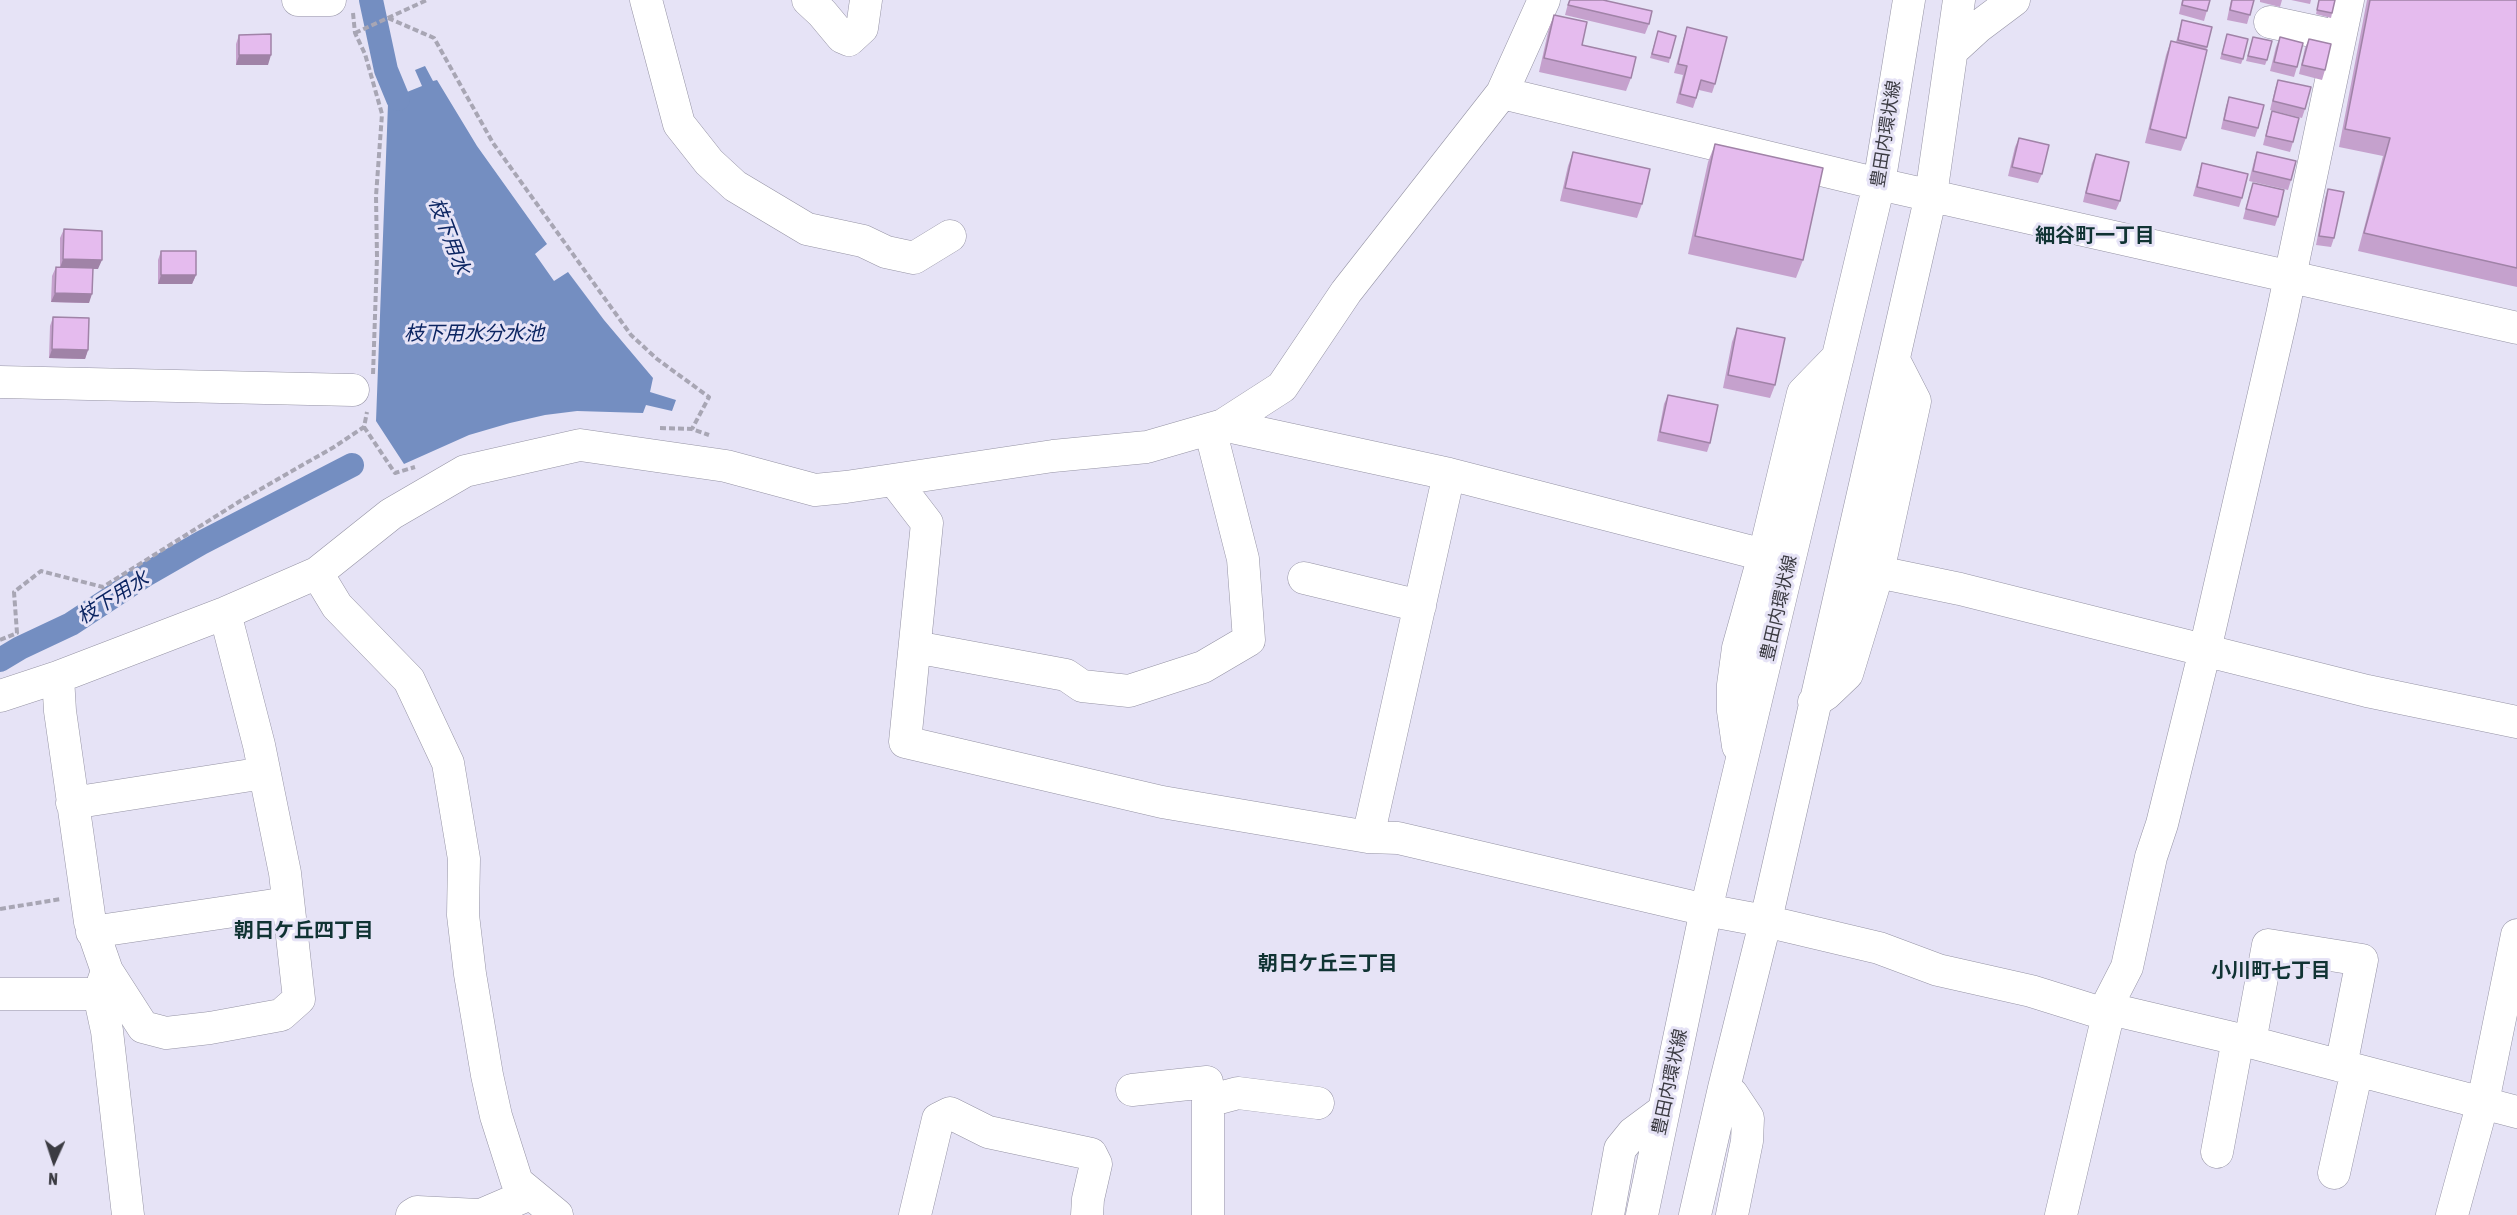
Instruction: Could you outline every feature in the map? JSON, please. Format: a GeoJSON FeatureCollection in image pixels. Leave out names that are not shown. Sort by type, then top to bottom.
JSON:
{"type":"FeatureCollection","features":[{"type":"Feature","properties":{"kind":"street"},"geometry":{"type":"LineString","coordinates":[[298,0],[330,0]]}},
{"type":"Feature","properties":{"kind":"street"},"geometry":{"type":"LineString","coordinates":[[646,0],[679,124],[708,162],[735,186],[807,229],[863,242],[886,252],[914,258],[950,236]]}},
{"type":"Feature","properties":{"kind":"street"},"geometry":{"type":"LineString","coordinates":[[808,0],[842,37],[849,40],[862,28],[866,0]]}},
{"type":"Feature","properties":{"kind":"street"},"geometry":{"type":"LineString","coordinates":[[0,696],[58,677],[225,613],[317,573],[391,514],[465,471],[580,445],[726,466],[814,490],[1053,456],[1147,447],[1217,427],[1282,387],[1346,292],[1502,93],[1544,0]]}},
{"type":"Feature","properties":{"kind":"street","name":"豊田内環状線"},"geometry":{"type":"LineString","coordinates":[[1642,1215],[1706,910],[1879,184],[1909,0]]}},
{"type":"Feature","properties":{"kind":"street"},"geometry":{"type":"LineString","coordinates":[[1695,1215],[1765,921],[1931,195],[1959,0]]}},
{"type":"Feature","properties":{"kind":"street"},"geometry":{"type":"LineString","coordinates":[[1953,50],[1978,27],[2014,0]]}},
{"type":"Feature","properties":{"kind":"street"},"geometry":{"type":"LineString","coordinates":[[2061,1215],[2107,1012],[2127,967],[2151,857],[2162,824],[2205,650],[2282,315],[2348,0]]}},
{"type":"Feature","properties":{"kind":"street"},"geometry":{"type":"LineString","coordinates":[[2270,22],[2340,37]]}},
{"type":"Feature","properties":{"kind":"street"},"geometry":{"type":"LineString","coordinates":[[1502,93],[1879,184],[2517,328]]}},
{"type":"Feature","properties":{"kind":"street"},"geometry":{"type":"LineString","coordinates":[[1742,764],[1733,711],[1733,685],[1738,648],[1764,555],[1803,393],[1839,356]]}},
{"type":"Feature","properties":{"kind":"street"},"geometry":{"type":"LineString","coordinates":[[1814,702],[1827,694],[1847,674],[1878,572],[1915,402],[1894,360]]}},
{"type":"Feature","properties":{"kind":"street"},"geometry":{"type":"LineString","coordinates":[[0,382],[365,393]]}},
{"type":"Feature","properties":{"kind":"street"},"geometry":{"type":"LineString","coordinates":[[1217,427],[1449,474],[1764,555]]}},
{"type":"Feature","properties":{"kind":"street"},"geometry":{"type":"LineString","coordinates":[[915,647],[1066,675],[1082,686],[1129,691],[1203,667],[1249,640],[1243,559],[1217,427]]}},
{"type":"Feature","properties":{"kind":"street"},"geometry":{"type":"LineString","coordinates":[[1368,837],[1449,474]]}},
{"type":"Feature","properties":{"kind":"street"},"geometry":{"type":"LineString","coordinates":[[894,480],[927,523],[905,742],[1162,802],[1368,837],[1398,838],[1706,910],[1765,921],[1879,948],[1938,970],[2031,991],[2107,1012],[2244,1040],[2517,1112]]}},
{"type":"Feature","properties":{"kind":"street"},"geometry":{"type":"LineString","coordinates":[[1878,572],[1960,589],[2367,691],[2517,722]]}},
{"type":"Feature","properties":{"kind":"street"},"geometry":{"type":"LineString","coordinates":[[317,573],[337,606],[409,680],[448,764],[464,859],[463,915],[487,1075],[496,1116],[517,1182],[544,1208]]}},
{"type":"Feature","properties":{"kind":"street"},"geometry":{"type":"LineString","coordinates":[[1304,578],[1420,606]]}},
{"type":"Feature","properties":{"kind":"street"},"geometry":{"type":"LineString","coordinates":[[103,982],[143,1028],[166,1033],[210,1028],[281,1015],[299,999],[285,873],[264,773],[225,613]]}},
{"type":"Feature","properties":{"kind":"street"},"geometry":{"type":"LineString","coordinates":[[58,677],[60,711],[85,895],[103,982],[128,1215]]}},
{"type":"Feature","properties":{"kind":"street"},"geometry":{"type":"LineString","coordinates":[[72,803],[264,773]]}},
{"type":"Feature","properties":{"kind":"street"},"geometry":{"type":"LineString","coordinates":[[92,932],[288,903]]}},
{"type":"Feature","properties":{"kind":"street"},"geometry":{"type":"LineString","coordinates":[[2452,1215],[2483,1102],[2517,935]]}},
{"type":"Feature","properties":{"kind":"street"},"geometry":{"type":"LineString","coordinates":[[2217,1152],[2268,945],[2362,960],[2334,1173]]}},
{"type":"Feature","properties":{"kind":"street"},"geometry":{"type":"LineString","coordinates":[[0,994],[103,982]]}},
{"type":"Feature","properties":{"kind":"street"},"geometry":{"type":"LineString","coordinates":[[1207,1084],[1208,1215]]}},
{"type":"Feature","properties":{"kind":"street"},"geometry":{"type":"LineString","coordinates":[[1132,1090],[1207,1084],[1238,1094],[1318,1103]]}},
{"type":"Feature","properties":{"kind":"street"},"geometry":{"type":"LineString","coordinates":[[1724,1088],[1732,1094],[1748,1118],[1747,1141],[1732,1215]]}},
{"type":"Feature","properties":{"kind":"street"},"geometry":{"type":"LineString","coordinates":[[1608,1215],[1620,1149],[1633,1133],[1664,1110]]}},
{"type":"Feature","properties":{"kind":"street"},"geometry":{"type":"LineString","coordinates":[[915,1215],[938,1119],[950,1113],[988,1132],[1091,1154],[1096,1164],[1087,1215]]}},
{"type":"Feature","properties":{"kind":"street"},"geometry":{"type":"LineString","coordinates":[[412,1215],[417,1212],[479,1215],[544,1208]]}},
{"type":"Feature","properties":{"kind":"path"},"geometry":{"type":"LineString","coordinates":[[425,464],[395,473],[364,427],[377,257],[376,196],[382,114],[365,54],[356,33],[427,0]]}},
{"type":"Feature","properties":{"kind":"path"},"geometry":{"type":"LineString","coordinates":[[388,18],[434,38],[493,143],[631,335],[657,359],[709,397],[692,429]]}},
{"type":"Feature","properties":{"kind":"path"},"geometry":{"type":"LineString","coordinates":[[0,640],[17,633],[14,592],[41,571],[103,586],[364,427]]}},
{"type":"Feature","properties":{"kind":"path"},"geometry":{"type":"LineString","coordinates":[[659,428],[692,429],[715,437]]}},
{"type":"Feature","properties":{"kind":"path"},"geometry":{"type":"LineString","coordinates":[[0,909],[85,895]]}},
{"type":"Feature","properties":{"kind":"water","name":"枝下用水分水池"},"geometry":{"type":"Polygon","coordinates":[[[394,66],[407,92],[422,86],[415,70],[425,66],[433,81],[437,80],[477,146],[547,244],[535,254],[554,281],[568,272],[604,320],[653,378],[650,392],[676,400],[672,411],[646,405],[643,413],[577,411],[545,415],[469,435],[404,464],[376,421],[388,104],[391,102],[378,74],[394,66]]]}},
{"type":"Feature","properties":{"kind":"building"},"geometry":{"type":"Polygon","coordinates":[[[1570,0],[1603,0],[1652,11],[1649,24],[1568,5],[1570,0]]]}},
{"type":"Feature","properties":{"kind":"building"},"geometry":{"type":"Polygon","coordinates":[[[2183,0],[2210,0],[2207,11],[2182,5],[2183,0]]]}},
{"type":"Feature","properties":{"kind":"building"},"geometry":{"type":"Polygon","coordinates":[[[2232,0],[2254,0],[2250,15],[2230,10],[2232,0]]]}},
{"type":"Feature","properties":{"kind":"building"},"geometry":{"type":"Polygon","coordinates":[[[2319,0],[2335,0],[2332,13],[2317,10],[2319,0]]]}},
{"type":"Feature","properties":{"kind":"building"},"geometry":{"type":"Polygon","coordinates":[[[2370,0],[2517,0],[2517,268],[2364,233],[2390,138],[2345,129],[2370,0]]]}},
{"type":"Feature","properties":{"kind":"building"},"geometry":{"type":"Polygon","coordinates":[[[1554,15],[1587,22],[1582,45],[1636,57],[1631,78],[1544,58],[1554,15]]]}},
{"type":"Feature","properties":{"kind":"building"},"geometry":{"type":"Polygon","coordinates":[[[2182,20],[2212,27],[2207,47],[2178,40],[2182,20]]]}},
{"type":"Feature","properties":{"kind":"building"},"geometry":{"type":"Polygon","coordinates":[[[1687,27],[1727,37],[1715,84],[1701,80],[1696,98],[1680,94],[1687,66],[1678,64],[1687,27]]]}},
{"type":"Feature","properties":{"kind":"building"},"geometry":{"type":"Polygon","coordinates":[[[1658,31],[1676,36],[1670,58],[1652,54],[1658,31]]]}},
{"type":"Feature","properties":{"kind":"building"},"geometry":{"type":"Polygon","coordinates":[[[271,34],[271,55],[239,55],[239,35],[271,34]]]}},
{"type":"Feature","properties":{"kind":"building"},"geometry":{"type":"Polygon","coordinates":[[[2227,34],[2248,39],[2243,59],[2222,54],[2227,34]]]}},
{"type":"Feature","properties":{"kind":"building"},"geometry":{"type":"Polygon","coordinates":[[[2253,37],[2272,41],[2267,60],[2248,56],[2253,37]]]}},
{"type":"Feature","properties":{"kind":"building"},"geometry":{"type":"Polygon","coordinates":[[[2280,37],[2303,43],[2297,67],[2274,62],[2280,37]]]}},
{"type":"Feature","properties":{"kind":"building"},"geometry":{"type":"Polygon","coordinates":[[[2309,39],[2331,44],[2325,70],[2302,65],[2309,39]]]}},
{"type":"Feature","properties":{"kind":"building"},"geometry":{"type":"Polygon","coordinates":[[[2171,41],[2207,50],[2186,138],[2150,129],[2171,41]]]}},
{"type":"Feature","properties":{"kind":"building"},"geometry":{"type":"Polygon","coordinates":[[[2278,80],[2311,87],[2305,109],[2273,101],[2278,80]]]}},
{"type":"Feature","properties":{"kind":"building"},"geometry":{"type":"Polygon","coordinates":[[[2229,97],[2264,105],[2258,128],[2224,120],[2229,97]]]}},
{"type":"Feature","properties":{"kind":"building"},"geometry":{"type":"Polygon","coordinates":[[[2272,111],[2299,118],[2293,142],[2266,136],[2272,111]]]}},
{"type":"Feature","properties":{"kind":"building"},"geometry":{"type":"Polygon","coordinates":[[[2019,138],[2049,145],[2042,174],[2012,167],[2019,138]]]}},
{"type":"Feature","properties":{"kind":"building"},"geometry":{"type":"Polygon","coordinates":[[[1715,144],[1823,168],[1803,260],[1695,236],[1715,144]]]}},
{"type":"Feature","properties":{"kind":"building"},"geometry":{"type":"Polygon","coordinates":[[[1573,152],[1650,169],[1642,204],[1565,188],[1573,152]]]}},
{"type":"Feature","properties":{"kind":"building"},"geometry":{"type":"Polygon","coordinates":[[[2257,152],[2296,161],[2291,180],[2253,171],[2257,152]]]}},
{"type":"Feature","properties":{"kind":"building"},"geometry":{"type":"Polygon","coordinates":[[[2096,154],[2129,162],[2120,201],[2086,193],[2096,154]]]}},
{"type":"Feature","properties":{"kind":"building"},"geometry":{"type":"Polygon","coordinates":[[[2202,163],[2248,174],[2242,198],[2197,187],[2202,163]]]}},
{"type":"Feature","properties":{"kind":"building"},"geometry":{"type":"Polygon","coordinates":[[[2253,183],[2284,190],[2278,217],[2246,209],[2253,183]]]}},
{"type":"Feature","properties":{"kind":"building"},"geometry":{"type":"Polygon","coordinates":[[[2328,189],[2344,192],[2334,238],[2319,236],[2328,189]]]}},
{"type":"Feature","properties":{"kind":"building"},"geometry":{"type":"Polygon","coordinates":[[[64,229],[102,231],[102,260],[63,259],[64,229]]]}},
{"type":"Feature","properties":{"kind":"building"},"geometry":{"type":"Polygon","coordinates":[[[161,251],[196,251],[196,275],[161,275],[161,251]]]}},
{"type":"Feature","properties":{"kind":"building"},"geometry":{"type":"Polygon","coordinates":[[[56,267],[93,268],[92,294],[55,293],[56,267]]]}},
{"type":"Feature","properties":{"kind":"building"},"geometry":{"type":"Polygon","coordinates":[[[53,317],[89,318],[88,350],[52,349],[53,317]]]}},
{"type":"Feature","properties":{"kind":"building"},"geometry":{"type":"Polygon","coordinates":[[[1737,328],[1785,338],[1775,385],[1728,375],[1737,328]]]}},
{"type":"Feature","properties":{"kind":"building"},"geometry":{"type":"Polygon","coordinates":[[[1668,395],[1718,405],[1710,443],[1660,432],[1668,395]]]}},
{"type":"Feature","properties":{"kind":"waterway","name":"枝下用水"},"geometry":{"type":"LineString","coordinates":[[371,0],[386,70],[398,99]]}},
{"type":"Feature","properties":{"kind":"waterway","name":"枝下用水"},"geometry":{"type":"LineString","coordinates":[[0,660],[71,624],[147,574],[201,543],[352,465]]}},
{"type":"Feature","properties":{"kind":"district","name":"細谷町一丁目"},"geometry":{"type":"Point","coordinates":[2095,236]}},
{"type":"Feature","properties":{"kind":"district","name":"朝日ケ丘四丁目"},"geometry":{"type":"Point","coordinates":[304,931]}},
{"type":"Feature","properties":{"kind":"district","name":"朝日ケ丘三丁目"},"geometry":{"type":"Point","coordinates":[1328,964]}},
{"type":"Feature","properties":{"kind":"district","name":"小川町七丁目"},"geometry":{"type":"Point","coordinates":[2271,971]}}]}
